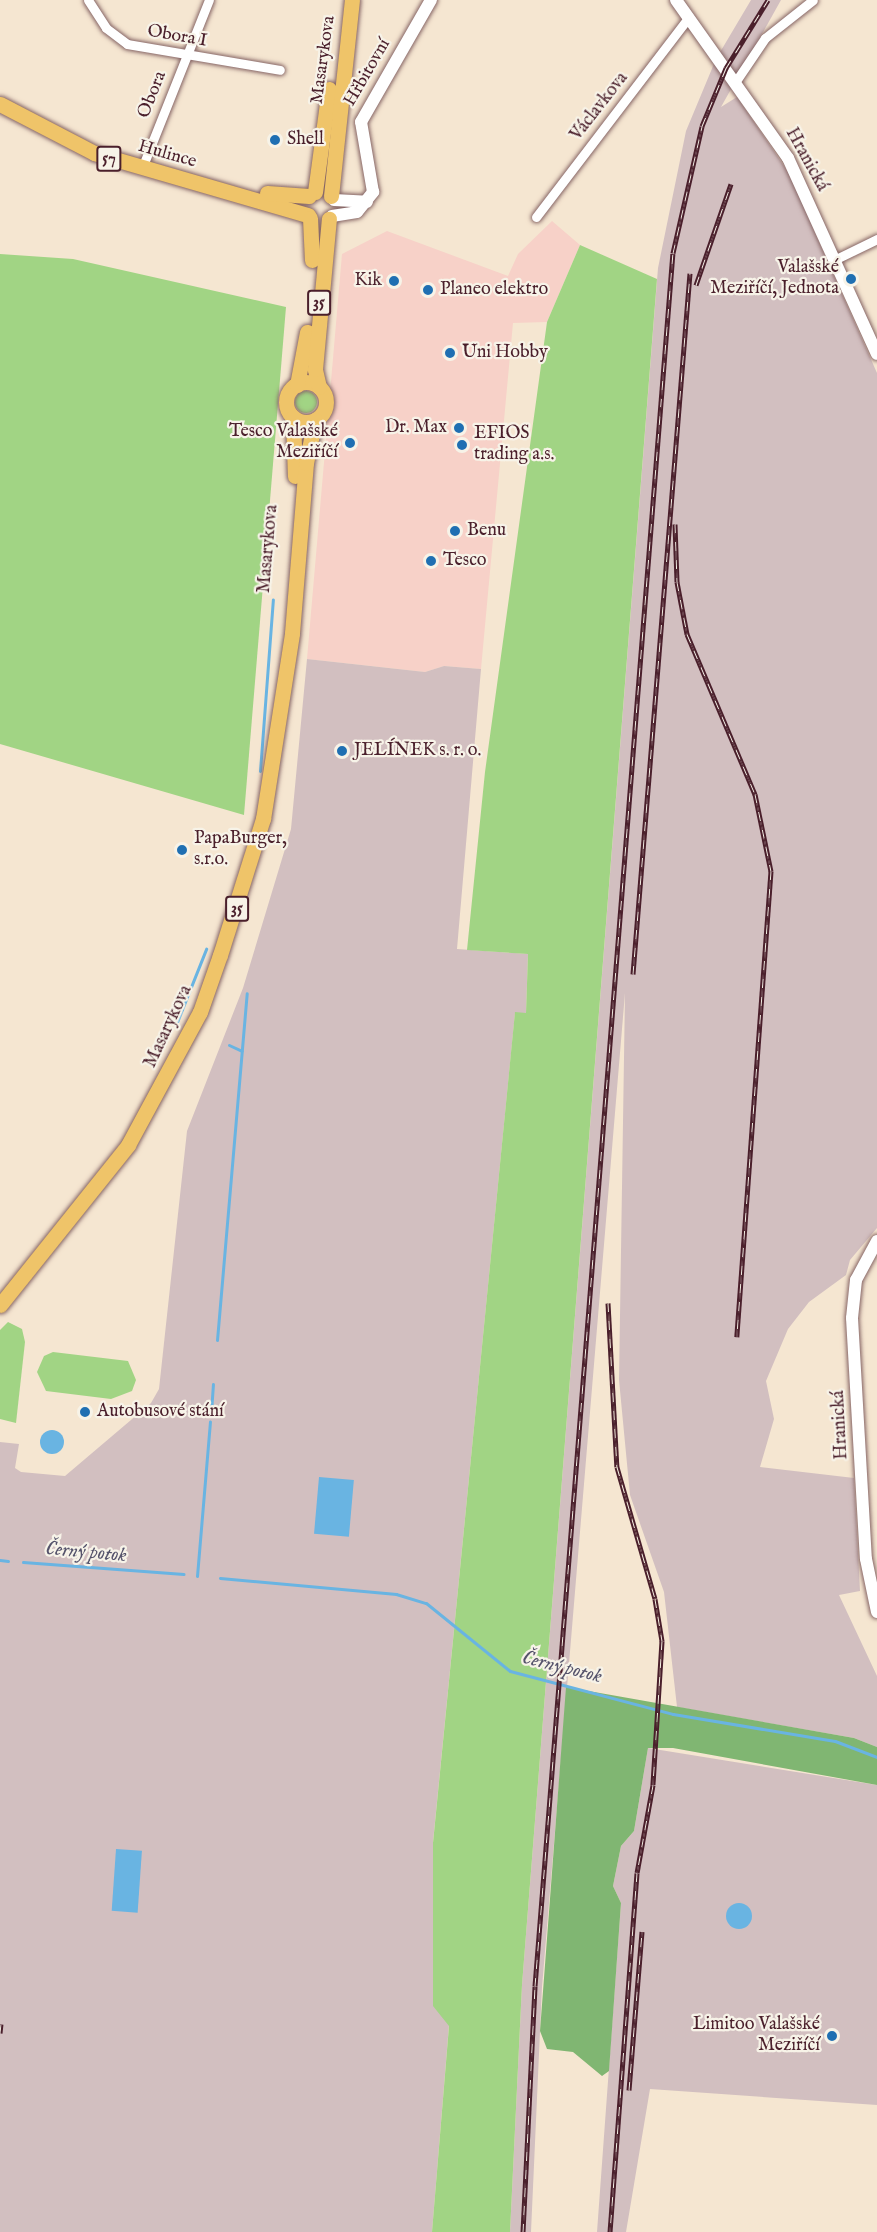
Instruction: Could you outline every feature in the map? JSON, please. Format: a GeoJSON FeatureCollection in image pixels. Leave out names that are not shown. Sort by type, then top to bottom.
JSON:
{"type":"FeatureCollection","features":[{"type":"Feature","properties":{"kind":"main road","name":"Masarykova"},"geometry":{"type":"LineString","coordinates":[[312,194],[342,0]]}},
{"type":"Feature","properties":{"kind":"main road","name":"Masarykova"},"geometry":{"type":"LineString","coordinates":[[332,198],[352,0]]}},
{"type":"Feature","properties":{"kind":"main road","name":"Hulince"},"geometry":{"type":"LineString","coordinates":[[0,104],[62,140],[142,168],[228,191],[309,217],[331,218]]}},
{"type":"Feature","properties":{"kind":"main road","name":"Hulince"},"geometry":{"type":"LineString","coordinates":[[228,191],[312,194],[332,198]]}},
{"type":"Feature","properties":{"kind":"main road","name":"35"},"geometry":{"type":"LineString","coordinates":[[309,217],[312,194]]}},
{"type":"Feature","properties":{"kind":"main road","name":"35"},"geometry":{"type":"LineString","coordinates":[[331,218],[332,198]]}},
{"type":"Feature","properties":{"kind":"main road","name":"Masarykova"},"geometry":{"type":"LineString","coordinates":[[277,721],[296,462],[294,417],[286,400],[297,384],[306,347],[309,217]]}},
{"type":"Feature","properties":{"kind":"main road","name":"Masarykova"},"geometry":{"type":"LineString","coordinates":[[0,1305],[110,1173],[200,1012],[246,883],[263,819],[292,633],[306,463],[315,420],[326,404],[315,369],[331,218]]}},
{"type":"Feature","properties":{"kind":"main road"},"geometry":{"type":"LineString","coordinates":[[297,384],[319,387]]}},
{"type":"Feature","properties":{"kind":"main road"},"geometry":{"type":"LineString","coordinates":[[294,417],[315,420]]}},
{"type":"Feature","properties":{"kind":"street","name":"Obora I"},"geometry":{"type":"LineString","coordinates":[[88,0],[106,28],[127,44],[280,70]]}},
{"type":"Feature","properties":{"kind":"street","name":"Obora"},"geometry":{"type":"LineString","coordinates":[[142,168],[209,0]]}},
{"type":"Feature","properties":{"kind":"street","name":"Hřbitovní"},"geometry":{"type":"LineString","coordinates":[[367,202],[374,181],[362,146],[361,122],[432,0]]}},
{"type":"Feature","properties":{"kind":"street","name":"Hranická"},"geometry":{"type":"LineString","coordinates":[[676,0],[736,81],[788,158],[836,259],[877,354]]}},
{"type":"Feature","properties":{"kind":"street"},"geometry":{"type":"LineString","coordinates":[[736,81],[765,38],[813,0]]}},
{"type":"Feature","properties":{"kind":"street","name":"Václavkova"},"geometry":{"type":"LineString","coordinates":[[536,217],[689,17]]}},
{"type":"Feature","properties":{"kind":"street"},"geometry":{"type":"LineString","coordinates":[[332,198],[367,202]]}},
{"type":"Feature","properties":{"kind":"street"},"geometry":{"type":"LineString","coordinates":[[331,218],[353,214],[367,202]]}},
{"type":"Feature","properties":{"kind":"street"},"geometry":{"type":"LineString","coordinates":[[836,259],[877,239]]}},
{"type":"Feature","properties":{"kind":"street","name":"Hranická"},"geometry":{"type":"LineString","coordinates":[[877,1241],[859,1270],[852,1303],[866,1559],[877,1612]]}},
{"type":"Feature","properties":{"kind":"shaded area"},"geometry":{"type":"Polygon","coordinates":[[[751,0],[781,0],[721,107],[737,97],[788,172],[877,373],[877,1228],[850,1260],[846,1275],[809,1302],[788,1329],[766,1381],[774,1419],[760,1467],[854,1478],[860,1591],[839,1595],[877,1676],[877,1747],[854,1738],[677,1707],[664,1592],[630,1495],[619,1380],[625,993],[542,1987],[531,2232],[510,2232],[522,1985],[658,268],[686,131],[716,59],[751,0]]]}},
{"type":"Feature","properties":{"kind":"shaded area"},"geometry":{"type":"Polygon","coordinates":[[[552,221],[580,245],[547,322],[513,323],[481,669],[444,666],[425,672],[307,659],[342,254],[387,231],[508,276],[518,254],[552,221]]]}},
{"type":"Feature","properties":{"kind":"shaded area"},"geometry":{"type":"Polygon","coordinates":[[[307,659],[425,672],[444,666],[481,669],[457,949],[528,954],[526,1013],[515,1013],[433,1842],[449,2025],[432,2232],[0,2232],[0,1442],[19,1444],[15,1468],[21,1472],[65,1476],[151,1403],[159,1389],[187,1131],[243,988],[291,829],[307,659]]]}},
{"type":"Feature","properties":{"kind":"shaded area"},"geometry":{"type":"Polygon","coordinates":[[[648,1748],[877,1785],[877,2105],[650,2089],[626,2232],[597,2232],[621,1903],[613,1886],[621,1846],[634,1831],[648,1748]]]}},
{"type":"Feature","properties":{"kind":"green space"},"geometry":{"type":"Polygon","coordinates":[[[580,245],[657,279],[522,1985],[510,2232],[432,2232],[449,2026],[433,2006],[433,1843],[515,1012],[526,1013],[528,954],[467,950],[485,772],[547,322],[580,245]]]}},
{"type":"Feature","properties":{"kind":"green space"},"geometry":{"type":"Polygon","coordinates":[[[0,254],[73,259],[286,307],[244,815],[0,744],[0,254]]]}},
{"type":"Feature","properties":{"kind":"green space"},"geometry":{"type":"Polygon","coordinates":[[[306,391],[314,394],[317,402],[314,410],[306,413],[298,410],[295,402],[298,394],[306,391]]]}},
{"type":"Feature","properties":{"kind":"green space"},"geometry":{"type":"Polygon","coordinates":[[[8,1322],[22,1329],[25,1342],[16,1423],[0,1419],[0,1330],[8,1322]]]}},
{"type":"Feature","properties":{"kind":"green space"},"geometry":{"type":"Polygon","coordinates":[[[53,1352],[128,1361],[136,1380],[132,1391],[111,1399],[46,1391],[37,1372],[44,1356],[53,1352]]]}},
{"type":"Feature","properties":{"kind":"green space"},"geometry":{"type":"Polygon","coordinates":[[[566,1687],[854,1738],[877,1747],[877,1785],[673,1748],[648,1748],[634,1831],[621,1846],[613,1886],[621,1903],[609,2071],[602,2076],[573,2052],[547,2049],[540,2031],[566,1687]]]}},
{"type":"Feature","properties":{"kind":"water"},"geometry":{"type":"Polygon","coordinates":[[[52,1430],[61,1433],[64,1442],[61,1451],[52,1454],[43,1451],[40,1442],[43,1433],[52,1430]]]}},
{"type":"Feature","properties":{"kind":"water"},"geometry":{"type":"Polygon","coordinates":[[[319,1477],[354,1480],[349,1537],[314,1534],[319,1477]]]}},
{"type":"Feature","properties":{"kind":"water"},"geometry":{"type":"Polygon","coordinates":[[[116,1849],[142,1851],[138,1913],[112,1911],[116,1849]]]}},
{"type":"Feature","properties":{"kind":"water"},"geometry":{"type":"Polygon","coordinates":[[[739,1903],[748,1907],[752,1916],[748,1925],[739,1929],[730,1925],[726,1916],[730,1907],[739,1903]]]}},
{"type":"Feature","properties":{"kind":"waterway"},"geometry":{"type":"LineString","coordinates":[[260,771],[273,599]]}},
{"type":"Feature","properties":{"kind":"waterway"},"geometry":{"type":"LineString","coordinates":[[177,1022],[206,949]]}},
{"type":"Feature","properties":{"kind":"waterway"},"geometry":{"type":"LineString","coordinates":[[217,1340],[247,993]]}},
{"type":"Feature","properties":{"kind":"waterway"},"geometry":{"type":"LineString","coordinates":[[229,1045],[242,1051]]}},
{"type":"Feature","properties":{"kind":"waterway"},"geometry":{"type":"LineString","coordinates":[[211,1412],[213,1384]]}},
{"type":"Feature","properties":{"kind":"waterway"},"geometry":{"type":"LineString","coordinates":[[197,1576],[210,1422]]}},
{"type":"Feature","properties":{"kind":"waterway","name":"Černý potok"},"geometry":{"type":"LineString","coordinates":[[0,1560],[8,1561]]}},
{"type":"Feature","properties":{"kind":"waterway","name":"Černý potok"},"geometry":{"type":"LineString","coordinates":[[23,1562],[184,1574]]}},
{"type":"Feature","properties":{"kind":"waterway","name":"Černý potok"},"geometry":{"type":"LineString","coordinates":[[220,1578],[396,1594],[426,1603],[510,1671],[673,1714],[835,1741],[877,1757]]}},
{"type":"Feature","properties":{"kind":"railway"},"geometry":{"type":"LineString","coordinates":[[523,2232],[535,1986],[673,253],[702,126],[726,68],[768,0]]}},
{"type":"Feature","properties":{"kind":"railway"},"geometry":{"type":"LineString","coordinates":[[696,285],[731,184]]}},
{"type":"Feature","properties":{"kind":"railway"},"geometry":{"type":"LineString","coordinates":[[633,974],[690,273]]}},
{"type":"Feature","properties":{"kind":"railway"},"geometry":{"type":"LineString","coordinates":[[675,524],[677,582],[687,634],[755,794],[771,871],[737,1337]]}},
{"type":"Feature","properties":{"kind":"railway"},"geometry":{"type":"LineString","coordinates":[[608,1303],[617,1467],[655,1599],[662,1641],[653,1785],[637,1873],[610,2232]]}},
{"type":"Feature","properties":{"kind":"railway"},"geometry":{"type":"LineString","coordinates":[[629,2090],[642,1932]]}},
{"type":"Feature","properties":{"kind":"railway"},"geometry":{"type":"LineString","coordinates":[[0,2033],[1,2024]]}},
{"type":"Feature","properties":{"kind":"place","name":"Shell"},"geometry":{"type":"Point","coordinates":[275,140]}},
{"type":"Feature","properties":{"kind":"place","name":"Valašské Meziříčí, Jednota"},"geometry":{"type":"Point","coordinates":[851,279]}},
{"type":"Feature","properties":{"kind":"place","name":"Kik"},"geometry":{"type":"Point","coordinates":[394,281]}},
{"type":"Feature","properties":{"kind":"place","name":"Planeo elektro"},"geometry":{"type":"Point","coordinates":[428,290]}},
{"type":"Feature","properties":{"kind":"place","name":"Uni Hobby"},"geometry":{"type":"Point","coordinates":[450,353]}},
{"type":"Feature","properties":{"kind":"place","name":"Dr. Max"},"geometry":{"type":"Point","coordinates":[459,428]}},
{"type":"Feature","properties":{"kind":"place","name":"Tesco Valašské Meziříčí"},"geometry":{"type":"Point","coordinates":[350,443]}},
{"type":"Feature","properties":{"kind":"place","name":"EFIOS trading a.s."},"geometry":{"type":"Point","coordinates":[462,445]}},
{"type":"Feature","properties":{"kind":"place","name":"Benu"},"geometry":{"type":"Point","coordinates":[455,531]}},
{"type":"Feature","properties":{"kind":"place","name":"Tesco"},"geometry":{"type":"Point","coordinates":[431,561]}},
{"type":"Feature","properties":{"kind":"place","name":"JELÍNEK s. r. o."},"geometry":{"type":"Point","coordinates":[342,751]}},
{"type":"Feature","properties":{"kind":"place","name":"PapaBurger, s.r.o."},"geometry":{"type":"Point","coordinates":[182,850]}},
{"type":"Feature","properties":{"kind":"place","name":"Autobusové stání"},"geometry":{"type":"Point","coordinates":[85,1412]}},
{"type":"Feature","properties":{"kind":"place","name":"Limitoo Valašské Meziříčí"},"geometry":{"type":"Point","coordinates":[832,2036]}}]}
